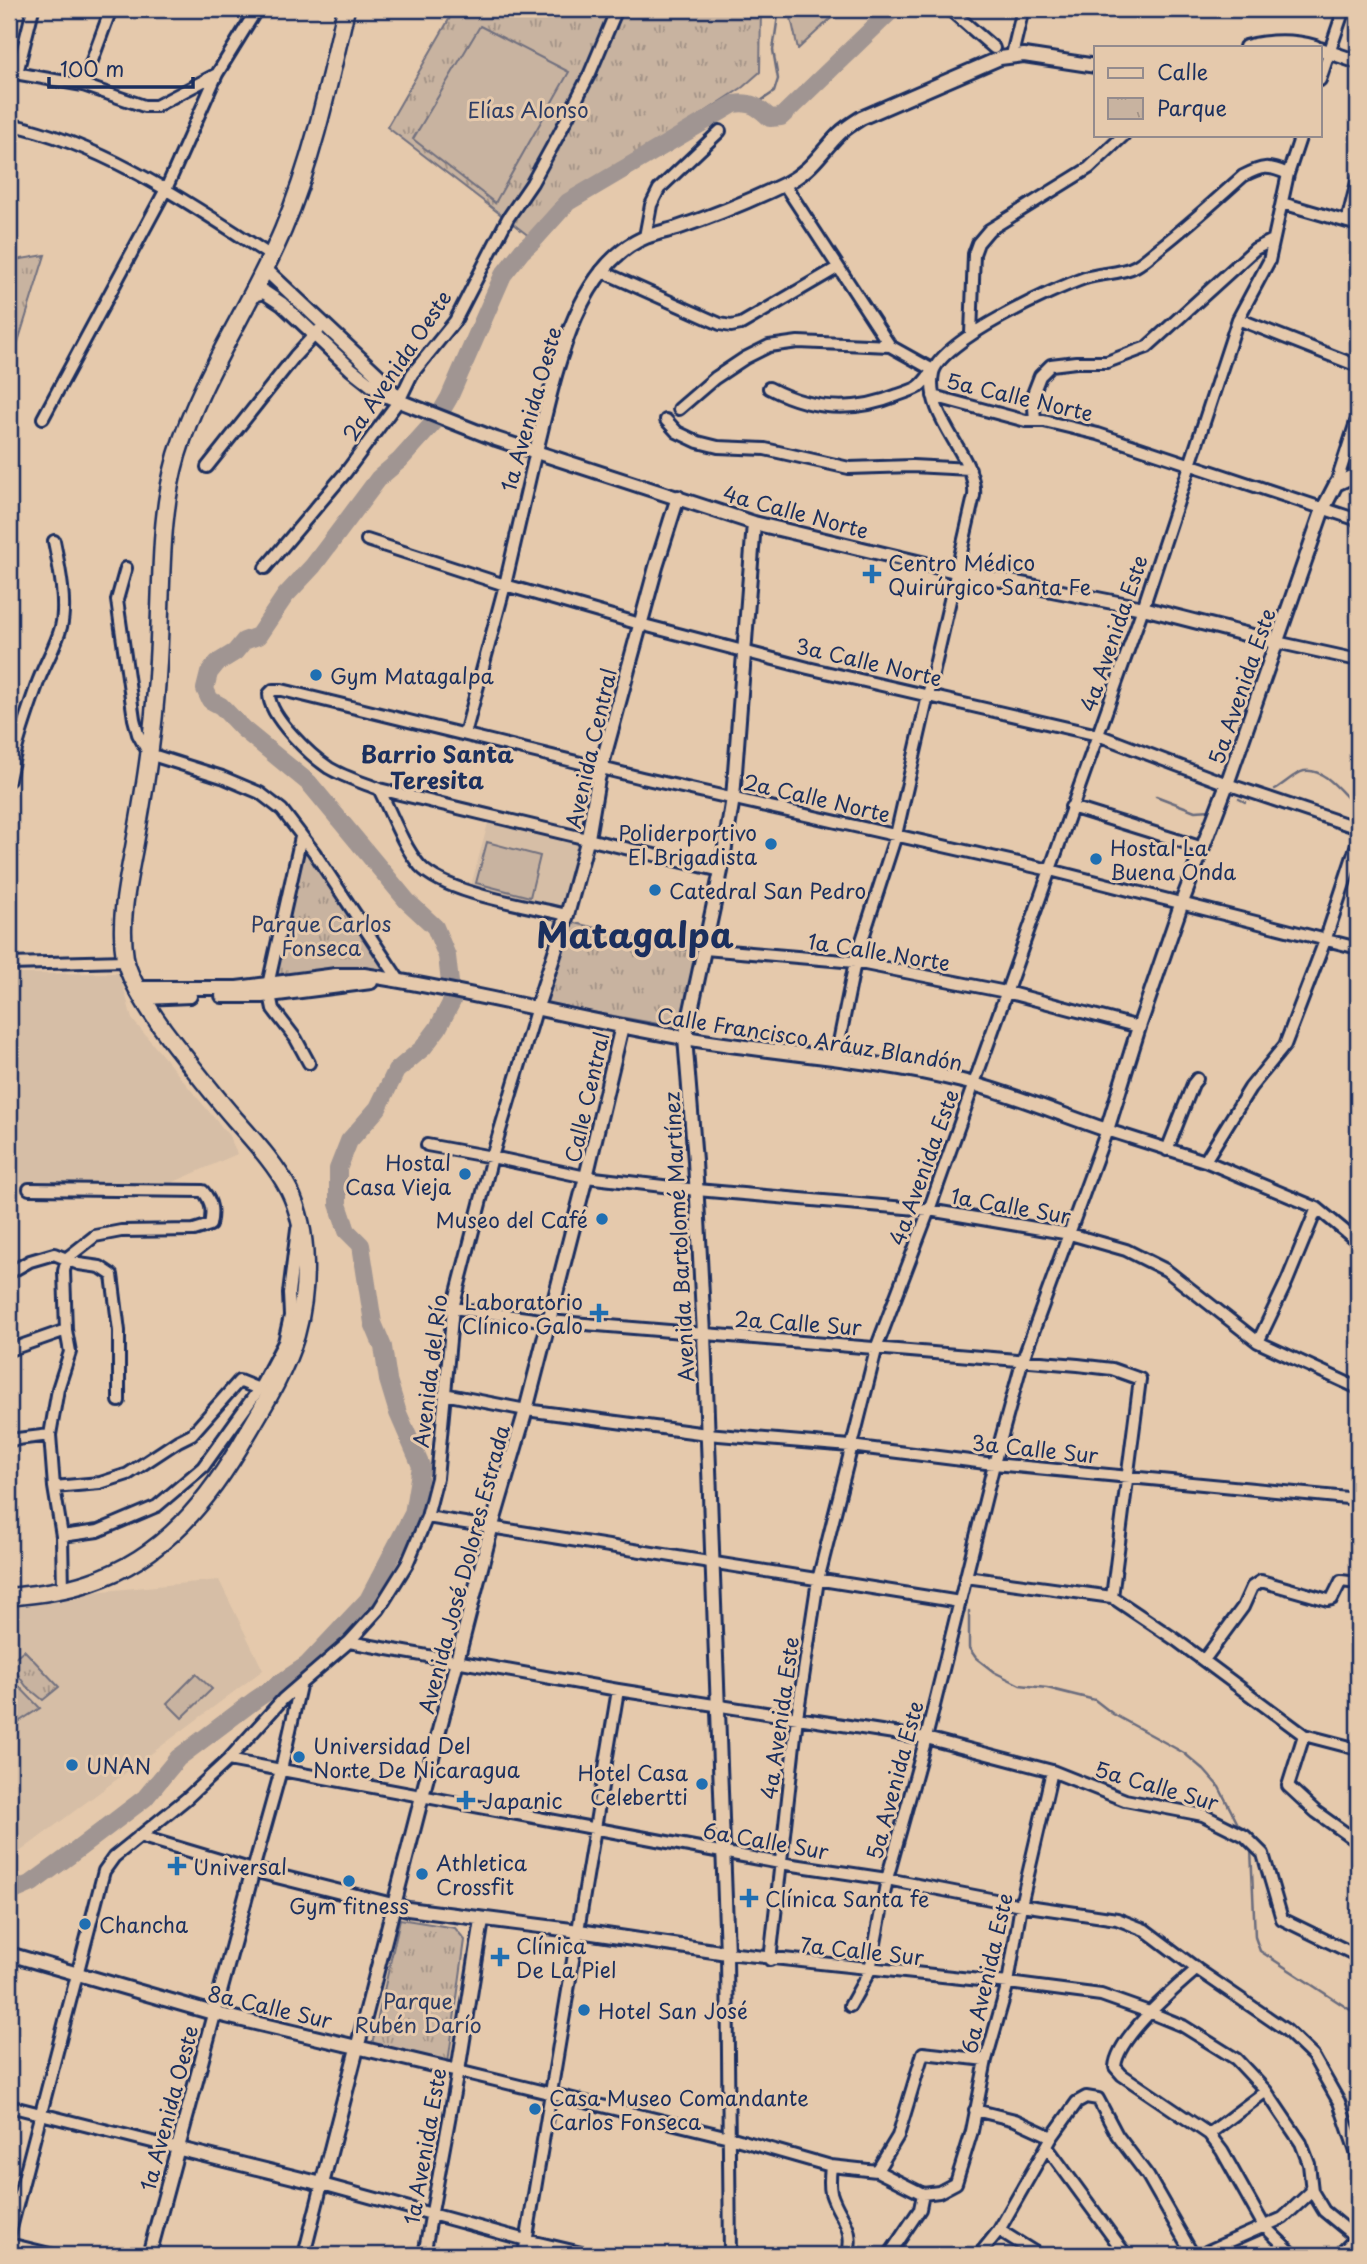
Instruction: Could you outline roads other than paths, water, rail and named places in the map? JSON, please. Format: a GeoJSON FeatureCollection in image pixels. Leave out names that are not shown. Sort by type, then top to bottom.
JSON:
{"type":"FeatureCollection","features":[{"type":"Feature","properties":{"kind":"main road"},"geometry":{"type":"LineString","coordinates":[[9,1597],[63,1590],[95,1581],[136,1560],[180,1528],[223,1476],[278,1382],[296,1334],[304,1279],[304,1244],[289,1191],[260,1147],[164,1031],[142,993],[125,961],[124,901],[149,754],[156,685],[162,536],[169,485],[196,405],[253,295],[284,227],[307,161],[346,9]]}},
{"type":"Feature","properties":{"kind":"street"},"geometry":{"type":"LineString","coordinates":[[33,9],[13,72],[83,85],[144,106],[156,106],[217,74]]}},
{"type":"Feature","properties":{"kind":"street"},"geometry":{"type":"LineString","coordinates":[[83,85],[111,9]]}},
{"type":"Feature","properties":{"kind":"street"},"geometry":{"type":"LineString","coordinates":[[43,418],[166,189],[217,74],[257,9]]}},
{"type":"Feature","properties":{"kind":"street","name":"2a Avenida Oeste"},"geometry":{"type":"LineString","coordinates":[[265,568],[403,401],[412,374],[455,321],[508,218],[532,183],[559,134],[590,73],[617,9]]}},
{"type":"Feature","properties":{"kind":"street"},"geometry":{"type":"LineString","coordinates":[[949,9],[994,48]]}},
{"type":"Feature","properties":{"kind":"street"},"geometry":{"type":"LineString","coordinates":[[1023,9],[1012,55],[1094,66]]}},
{"type":"Feature","properties":{"kind":"street"},"geometry":{"type":"LineString","coordinates":[[1322,47],[1344,9]]}},
{"type":"Feature","properties":{"kind":"street"},"geometry":{"type":"LineString","coordinates":[[1249,46],[1270,41],[1298,42],[1311,46]]}},
{"type":"Feature","properties":{"kind":"street"},"geometry":{"type":"LineString","coordinates":[[1322,49],[1358,62]]}},
{"type":"Feature","properties":{"kind":"street","name":"1a Avenida Oeste"},"geometry":{"type":"LineString","coordinates":[[465,734],[566,342],[580,306],[601,271],[622,251],[645,237],[677,228],[784,184],[807,171],[841,133],[860,118],[1012,55]]}},
{"type":"Feature","properties":{"kind":"street"},"geometry":{"type":"LineString","coordinates":[[9,124],[41,131],[82,146],[166,189],[268,262]]}},
{"type":"Feature","properties":{"kind":"street"},"geometry":{"type":"LineString","coordinates":[[645,237],[651,205],[659,189],[720,131]]}},
{"type":"Feature","properties":{"kind":"street"},"geometry":{"type":"LineString","coordinates":[[971,334],[974,254],[978,243],[989,230],[1089,168],[1123,136]]}},
{"type":"Feature","properties":{"kind":"street"},"geometry":{"type":"LineString","coordinates":[[1301,136],[1288,174],[1269,261],[1238,319],[1358,366]]}},
{"type":"Feature","properties":{"kind":"street"},"geometry":{"type":"LineString","coordinates":[[769,388],[808,404],[830,408],[881,402],[919,386],[955,344],[971,334],[1061,287],[1087,277],[1135,267],[1243,176],[1261,167],[1275,168],[1288,174]]}},
{"type":"Feature","properties":{"kind":"street"},"geometry":{"type":"LineString","coordinates":[[1282,203],[1352,224],[1358,178]]}},
{"type":"Feature","properties":{"kind":"street"},"geometry":{"type":"LineString","coordinates":[[784,184],[890,346],[933,370]]}},
{"type":"Feature","properties":{"kind":"street"},"geometry":{"type":"LineString","coordinates":[[1035,421],[1033,394],[1040,376],[1051,365],[1107,362],[1147,346],[1255,249],[1273,240]]}},
{"type":"Feature","properties":{"kind":"street","name":"4a Calle Norte"},"geometry":{"type":"LineString","coordinates":[[268,262],[319,330],[372,386],[384,395],[456,425],[754,523],[955,571],[1143,608],[1276,642]]}},
{"type":"Feature","properties":{"kind":"street"},"geometry":{"type":"LineString","coordinates":[[601,271],[720,324],[731,326],[741,324],[837,268]]}},
{"type":"Feature","properties":{"kind":"street","name":"4a Calle Norte"},"geometry":{"type":"LineString","coordinates":[[253,295],[258,292],[269,294],[319,330]]}},
{"type":"Feature","properties":{"kind":"street","name":"4a Avenida Este"},"geometry":{"type":"LineString","coordinates":[[780,1863],[797,1717],[818,1580],[877,1346],[929,1210],[1143,608],[1238,319]]}},
{"type":"Feature","properties":{"kind":"street"},"geometry":{"type":"LineString","coordinates":[[207,467],[295,356],[319,330]]}},
{"type":"Feature","properties":{"kind":"street"},"geometry":{"type":"LineString","coordinates":[[679,409],[745,358],[769,346],[798,342],[890,346]]}},
{"type":"Feature","properties":{"kind":"street"},"geometry":{"type":"LineString","coordinates":[[835,1057],[855,962],[896,835],[974,496],[975,483],[970,469],[957,448],[933,396],[933,370]]}},
{"type":"Feature","properties":{"kind":"street","name":"5a Calle Norte"},"geometry":{"type":"LineString","coordinates":[[933,396],[1027,421],[1098,434],[1324,509]]}},
{"type":"Feature","properties":{"kind":"street"},"geometry":{"type":"LineString","coordinates":[[1336,484],[1358,416]]}},
{"type":"Feature","properties":{"kind":"street"},"geometry":{"type":"LineString","coordinates":[[666,420],[677,432],[698,442],[718,447],[765,449],[849,468],[912,466],[970,469]]}},
{"type":"Feature","properties":{"kind":"street"},"geometry":{"type":"LineString","coordinates":[[1336,484],[1358,474]]}},
{"type":"Feature","properties":{"kind":"street","name":"5a Avenida Este"},"geometry":{"type":"LineString","coordinates":[[850,2006],[870,1970],[887,1879],[926,1738],[1022,1362],[1107,1130],[1182,902],[1227,784],[1324,509],[1336,484]]}},
{"type":"Feature","properties":{"kind":"street","name":"Avenida Central"},"geometry":{"type":"LineString","coordinates":[[537,1007],[568,915],[588,838],[601,768],[678,497]]}},
{"type":"Feature","properties":{"kind":"street"},"geometry":{"type":"LineString","coordinates":[[1324,509],[1358,520]]}},
{"type":"Feature","properties":{"kind":"street","name":"Avenida Bartolomé Martínez"},"geometry":{"type":"LineString","coordinates":[[727,1954],[704,1334],[697,1190],[685,1038],[721,871],[733,798],[754,523]]}},
{"type":"Feature","properties":{"kind":"street","name":"3a Calle Norte"},"geometry":{"type":"LineString","coordinates":[[368,540],[505,585],[640,624],[808,668],[1098,735],[1227,784],[1358,828]]}},
{"type":"Feature","properties":{"kind":"street"},"geometry":{"type":"LineString","coordinates":[[9,780],[13,755],[61,626],[61,579],[54,541]]}},
{"type":"Feature","properties":{"kind":"street"},"geometry":{"type":"LineString","coordinates":[[126,568],[117,600],[118,618],[134,719],[138,734],[149,754],[222,777],[260,793],[282,810],[314,852],[399,980],[268,990],[165,987],[142,993]]}},
{"type":"Feature","properties":{"kind":"street"},"geometry":{"type":"LineString","coordinates":[[1276,642],[1358,660]]}},
{"type":"Feature","properties":{"kind":"street","name":"2a Calle Norte"},"geometry":{"type":"LineString","coordinates":[[379,789],[330,769],[303,746],[274,712],[269,694],[273,690],[282,690],[601,768],[1050,870],[1358,947]]}},
{"type":"Feature","properties":{"kind":"street"},"geometry":{"type":"LineString","coordinates":[[379,789],[721,871]]}},
{"type":"Feature","properties":{"kind":"street"},"geometry":{"type":"LineString","coordinates":[[379,789],[400,833],[421,866],[450,886],[568,915]]}},
{"type":"Feature","properties":{"kind":"street"},"geometry":{"type":"LineString","coordinates":[[1071,807],[1203,848]]}},
{"type":"Feature","properties":{"kind":"street"},"geometry":{"type":"LineString","coordinates":[[301,837],[268,990],[273,1009],[296,1039],[309,1063]]}},
{"type":"Feature","properties":{"kind":"street"},"geometry":{"type":"LineString","coordinates":[[1205,1161],[1250,1088],[1285,1045],[1326,938],[1358,841]]}},
{"type":"Feature","properties":{"kind":"street","name":"1a Calle Norte"},"geometry":{"type":"LineString","coordinates":[[705,949],[855,962],[1006,992],[1139,1027]]}},
{"type":"Feature","properties":{"kind":"street"},"geometry":{"type":"LineString","coordinates":[[9,964],[125,961]]}},
{"type":"Feature","properties":{"kind":"street","name":"Calle Francisco Aráuz Blandón"},"geometry":{"type":"LineString","coordinates":[[399,980],[685,1038],[765,1051],[835,1057],[973,1084],[1205,1161],[1317,1208],[1358,1242]]}},
{"type":"Feature","properties":{"kind":"street","name":"Avenida del Río"},"geometry":{"type":"LineString","coordinates":[[228,1760],[283,1699],[349,1642],[379,1609],[407,1564],[428,1517],[437,1478],[453,1308],[492,1157],[537,1007]]}},
{"type":"Feature","properties":{"kind":"street","name":"Calle Central"},"geometry":{"type":"LineString","coordinates":[[586,1177],[622,1026]]}},
{"type":"Feature","properties":{"kind":"street"},"geometry":{"type":"LineString","coordinates":[[1167,1150],[1197,1079]]}},
{"type":"Feature","properties":{"kind":"street","name":"1a Calle Sur"},"geometry":{"type":"LineString","coordinates":[[426,1145],[586,1177],[697,1190],[929,1210],[1070,1234],[1126,1250],[1166,1270],[1258,1342],[1358,1388]]}},
{"type":"Feature","properties":{"kind":"street","name":"Avenida José Dolores Estrada"},"geometry":{"type":"LineString","coordinates":[[304,2255],[396,1907],[491,1529],[526,1410],[586,1177]]}},
{"type":"Feature","properties":{"kind":"street"},"geometry":{"type":"LineString","coordinates":[[29,1189],[203,1191],[210,1199],[213,1213],[210,1225],[194,1230],[121,1231],[95,1236],[67,1258],[64,1272],[66,1330],[70,1352],[58,1389],[50,1435],[54,1487],[62,1536],[63,1590]]}},
{"type":"Feature","properties":{"kind":"street"},"geometry":{"type":"LineString","coordinates":[[1258,1342],[1317,1208]]}},
{"type":"Feature","properties":{"kind":"street"},"geometry":{"type":"LineString","coordinates":[[62,1536],[98,1531],[157,1506],[203,1467],[259,1389],[284,1342],[290,1316],[291,1268],[299,1220]]}},
{"type":"Feature","properties":{"kind":"street"},"geometry":{"type":"LineString","coordinates":[[9,1273],[47,1255],[100,1267],[111,1275],[119,1331],[119,1401]]}},
{"type":"Feature","properties":{"kind":"street","name":"2a Calle Sur"},"geometry":{"type":"LineString","coordinates":[[453,1308],[549,1321],[877,1346],[1112,1369],[1140,1380],[1128,1476]]}},
{"type":"Feature","properties":{"kind":"street"},"geometry":{"type":"LineString","coordinates":[[9,1350],[66,1330]]}},
{"type":"Feature","properties":{"kind":"street"},"geometry":{"type":"LineString","coordinates":[[54,1487],[100,1483],[128,1474],[192,1434],[240,1381],[259,1389]]}},
{"type":"Feature","properties":{"kind":"street","name":"3a Calle Sur"},"geometry":{"type":"LineString","coordinates":[[444,1394],[526,1410],[707,1434],[850,1446],[994,1464],[1358,1499]]}},
{"type":"Feature","properties":{"kind":"street"},"geometry":{"type":"LineString","coordinates":[[9,1440],[50,1435]]}},
{"type":"Feature","properties":{"kind":"street"},"geometry":{"type":"LineString","coordinates":[[1112,1597],[1128,1476]]}},
{"type":"Feature","properties":{"kind":"street"},"geometry":{"type":"LineString","coordinates":[[428,1517],[960,1602]]}},
{"type":"Feature","properties":{"kind":"street"},"geometry":{"type":"LineString","coordinates":[[966,1577],[1112,1597],[1177,1640],[1304,1735],[1358,1749]]}},
{"type":"Feature","properties":{"kind":"street"},"geometry":{"type":"LineString","coordinates":[[1203,1660],[1243,1607],[1252,1587],[1261,1581],[1328,1600],[1332,1599],[1340,1581],[1358,1583]]}},
{"type":"Feature","properties":{"kind":"street","name":"5a Calle Sur"},"geometry":{"type":"LineString","coordinates":[[349,1642],[618,1690],[926,1738],[1052,1771],[1125,1800],[1203,1815],[1245,1836],[1263,1854],[1282,1919],[1358,1956]]}},
{"type":"Feature","properties":{"kind":"street","name":"1a Avenida Oeste"},"geometry":{"type":"LineString","coordinates":[[149,2255],[281,1770],[300,1686]]}},
{"type":"Feature","properties":{"kind":"street"},"geometry":{"type":"LineString","coordinates":[[524,2255],[618,1690]]}},
{"type":"Feature","properties":{"kind":"street"},"geometry":{"type":"LineString","coordinates":[[1304,1735],[1288,1786],[1315,1812],[1358,1842]]}},
{"type":"Feature","properties":{"kind":"street"},"geometry":{"type":"LineString","coordinates":[[9,2236],[104,1871],[114,1857],[186,1799],[228,1760]]}},
{"type":"Feature","properties":{"kind":"street","name":"6a Calle Sur"},"geometry":{"type":"LineString","coordinates":[[228,1760],[780,1863],[1117,1919],[1145,1930],[1286,2030],[1313,2056],[1339,2102],[1358,2158]]}},
{"type":"Feature","properties":{"kind":"street","name":"6a Avenida Este"},"geometry":{"type":"LineString","coordinates":[[923,2194],[939,2192],[956,2183],[969,2144],[986,2060],[1008,1983],[1021,1905],[1052,1771]]}},
{"type":"Feature","properties":{"kind":"street"},"geometry":{"type":"LineString","coordinates":[[139,1836],[253,1870]]}},
{"type":"Feature","properties":{"kind":"street"},"geometry":{"type":"LineString","coordinates":[[770,1960],[780,1863]]}},
{"type":"Feature","properties":{"kind":"street","name":"7a Calle Sur"},"geometry":{"type":"LineString","coordinates":[[253,1870],[396,1907],[482,1920],[579,1931],[770,1960],[1008,1983],[1101,1995],[1183,2026],[1236,2059],[1266,2091],[1301,2143],[1309,2164],[1312,2191],[1324,2211],[1357,2238]]}},
{"type":"Feature","properties":{"kind":"street","name":"1a Avenida Este"},"geometry":{"type":"LineString","coordinates":[[424,2255],[458,2071],[482,1920]]}},
{"type":"Feature","properties":{"kind":"street","name":"8a Calle Sur"},"geometry":{"type":"LineString","coordinates":[[9,1954],[213,2013],[729,2137],[831,2165],[877,2171],[923,2194]]}},
{"type":"Feature","properties":{"kind":"street"},"geometry":{"type":"LineString","coordinates":[[727,1954],[730,2255]]}},
{"type":"Feature","properties":{"kind":"street"},"geometry":{"type":"LineString","coordinates":[[1197,1969],[1149,2012],[1115,2058],[1115,2067],[1122,2075],[1209,2134],[1222,2151],[1264,2226],[1294,2255]]}},
{"type":"Feature","properties":{"kind":"street"},"geometry":{"type":"LineString","coordinates":[[877,2171],[898,2137],[923,2053],[986,2060]]}},
{"type":"Feature","properties":{"kind":"street"},"geometry":{"type":"LineString","coordinates":[[1209,2134],[1266,2091]]}},
{"type":"Feature","properties":{"kind":"street"},"geometry":{"type":"LineString","coordinates":[[979,2255],[999,2230],[1050,2142],[1077,2102],[1086,2097],[1098,2099],[1117,2135],[1147,2176],[1193,2255]]}},
{"type":"Feature","properties":{"kind":"street"},"geometry":{"type":"LineString","coordinates":[[9,2106],[322,2184],[590,2255]]}},
{"type":"Feature","properties":{"kind":"street"},"geometry":{"type":"LineString","coordinates":[[975,2110],[1015,2120],[1050,2142],[1126,2255]]}},
{"type":"Feature","properties":{"kind":"street"},"geometry":{"type":"LineString","coordinates":[[831,2165],[832,2196],[850,2230],[848,2255]]}},
{"type":"Feature","properties":{"kind":"street"},"geometry":{"type":"LineString","coordinates":[[1204,2255],[1283,2218],[1312,2191]]}},
{"type":"Feature","properties":{"kind":"street"},"geometry":{"type":"LineString","coordinates":[[889,2255],[920,2208],[923,2194]]}},
{"type":"Feature","properties":{"kind":"street"},"geometry":{"type":"LineString","coordinates":[[999,2230],[1033,2254]]}},
{"type":"Feature","properties":{"kind":"street"},"geometry":{"type":"LineString","coordinates":[[1339,2255],[1357,2238]]}},
{"type":"Feature","properties":{"kind":"street"},"geometry":{"type":"LineString","coordinates":[[9,2244],[54,2255]]}},
{"type":"Feature","properties":{"kind":"waterway"},"geometry":{"type":"LineString","coordinates":[[755,105],[774,92],[778,79],[773,50],[779,9]]}},
{"type":"Feature","properties":{"kind":"waterway"},"geometry":{"type":"LineString","coordinates":[[9,1893],[32,1883],[145,1798],[178,1758],[307,1665],[368,1600],[413,1514],[421,1466],[398,1413],[388,1380],[383,1347],[373,1323],[361,1245],[347,1231],[338,1204],[338,1169],[349,1141],[378,1108],[396,1071],[423,1048],[438,1028],[452,1001],[447,956],[435,927],[407,901],[309,783],[243,729],[221,706],[210,700],[205,689],[209,673],[244,641],[258,636],[285,596],[313,566],[379,478],[400,460],[436,420],[449,398],[503,275],[568,202],[734,104],[750,104],[770,118],[781,117],[893,9]]}},
{"type":"Feature","properties":{"kind":"waterway"},"geometry":{"type":"LineString","coordinates":[[1275,789],[1301,772],[1312,771],[1327,778],[1358,808]]}},
{"type":"Feature","properties":{"kind":"waterway"},"geometry":{"type":"LineString","coordinates":[[1156,796],[1195,811],[1212,810]]}},
{"type":"Feature","properties":{"kind":"waterway"},"geometry":{"type":"LineString","coordinates":[[1239,799],[1245,802]]}},
{"type":"Feature","properties":{"kind":"waterway"},"geometry":{"type":"LineString","coordinates":[[413,1514],[421,1516]]}},
{"type":"Feature","properties":{"kind":"waterway"},"geometry":{"type":"LineString","coordinates":[[969,1611],[969,1648],[976,1658],[994,1672],[1020,1685],[1047,1688],[1095,1700],[1113,1714],[1184,1753],[1219,1787],[1241,1830]]}},
{"type":"Feature","properties":{"kind":"waterway"},"geometry":{"type":"LineString","coordinates":[[1251,1849],[1255,1937],[1260,1951],[1358,2015]]}},
{"type":"Feature","properties":{"kind":"place","name":"Centro Médico Quirúrgico Santa Fe"},"geometry":{"type":"Point","coordinates":[872,574]}},
{"type":"Feature","properties":{"kind":"place","name":"Gym Matagalpa"},"geometry":{"type":"Point","coordinates":[316,675]}},
{"type":"Feature","properties":{"kind":"place","name":"Poliderportivo El Brigadista"},"geometry":{"type":"Point","coordinates":[771,844]}},
{"type":"Feature","properties":{"kind":"place","name":"Hostal La Buena Onda"},"geometry":{"type":"Point","coordinates":[1096,859]}},
{"type":"Feature","properties":{"kind":"place","name":"Catedral San Pedro"},"geometry":{"type":"Point","coordinates":[655,890]}},
{"type":"Feature","properties":{"kind":"place","name":"Hostal Casa Vieja"},"geometry":{"type":"Point","coordinates":[465,1174]}},
{"type":"Feature","properties":{"kind":"place","name":"Museo del Café"},"geometry":{"type":"Point","coordinates":[602,1219]}},
{"type":"Feature","properties":{"kind":"place","name":"Laboratorio Clínico Galo"},"geometry":{"type":"Point","coordinates":[599,1313]}},
{"type":"Feature","properties":{"kind":"place","name":"Universidad Del Norte De Nicaragua"},"geometry":{"type":"Point","coordinates":[299,1757]}},
{"type":"Feature","properties":{"kind":"place","name":"UNAN"},"geometry":{"type":"Point","coordinates":[72,1765]}},
{"type":"Feature","properties":{"kind":"place","name":"Hotel Casa Celebertti"},"geometry":{"type":"Point","coordinates":[702,1784]}},
{"type":"Feature","properties":{"kind":"place","name":"Japanic"},"geometry":{"type":"Point","coordinates":[466,1800]}},
{"type":"Feature","properties":{"kind":"place","name":"Universal"},"geometry":{"type":"Point","coordinates":[177,1866]}},
{"type":"Feature","properties":{"kind":"place","name":"Athletica Crossfit"},"geometry":{"type":"Point","coordinates":[422,1874]}},
{"type":"Feature","properties":{"kind":"place","name":"Gym fitness"},"geometry":{"type":"Point","coordinates":[349,1881]}},
{"type":"Feature","properties":{"kind":"place","name":"Clínica Santa fe"},"geometry":{"type":"Point","coordinates":[749,1898]}},
{"type":"Feature","properties":{"kind":"place","name":"Chancha"},"geometry":{"type":"Point","coordinates":[85,1924]}},
{"type":"Feature","properties":{"kind":"place","name":"Clínica De La Piel"},"geometry":{"type":"Point","coordinates":[500,1957]}},
{"type":"Feature","properties":{"kind":"place","name":"Hotel San José"},"geometry":{"type":"Point","coordinates":[584,2010]}},
{"type":"Feature","properties":{"kind":"place","name":"Casa Museo Comandante Carlos Fonseca"},"geometry":{"type":"Point","coordinates":[535,2109]}},
{"type":"Feature","properties":{"kind":"district","name":"Barrio Santa Teresita"},"geometry":{"type":"Point","coordinates":[437,766]}},
{"type":"Feature","properties":{"kind":"district","name":"Matagalpa"},"geometry":{"type":"Point","coordinates":[635,933]}},
{"type":"Feature","properties":{"kind":"park label","name":"Elías Alonso"},"geometry":{"type":"Point","coordinates":[528,109]}},
{"type":"Feature","properties":{"kind":"park label","name":"Parque Carlos Fonseca"},"geometry":{"type":"Point","coordinates":[321,935]}},
{"type":"Feature","properties":{"kind":"park label","name":"Parque Rubén Darío"},"geometry":{"type":"Point","coordinates":[418,2012]}}]}
